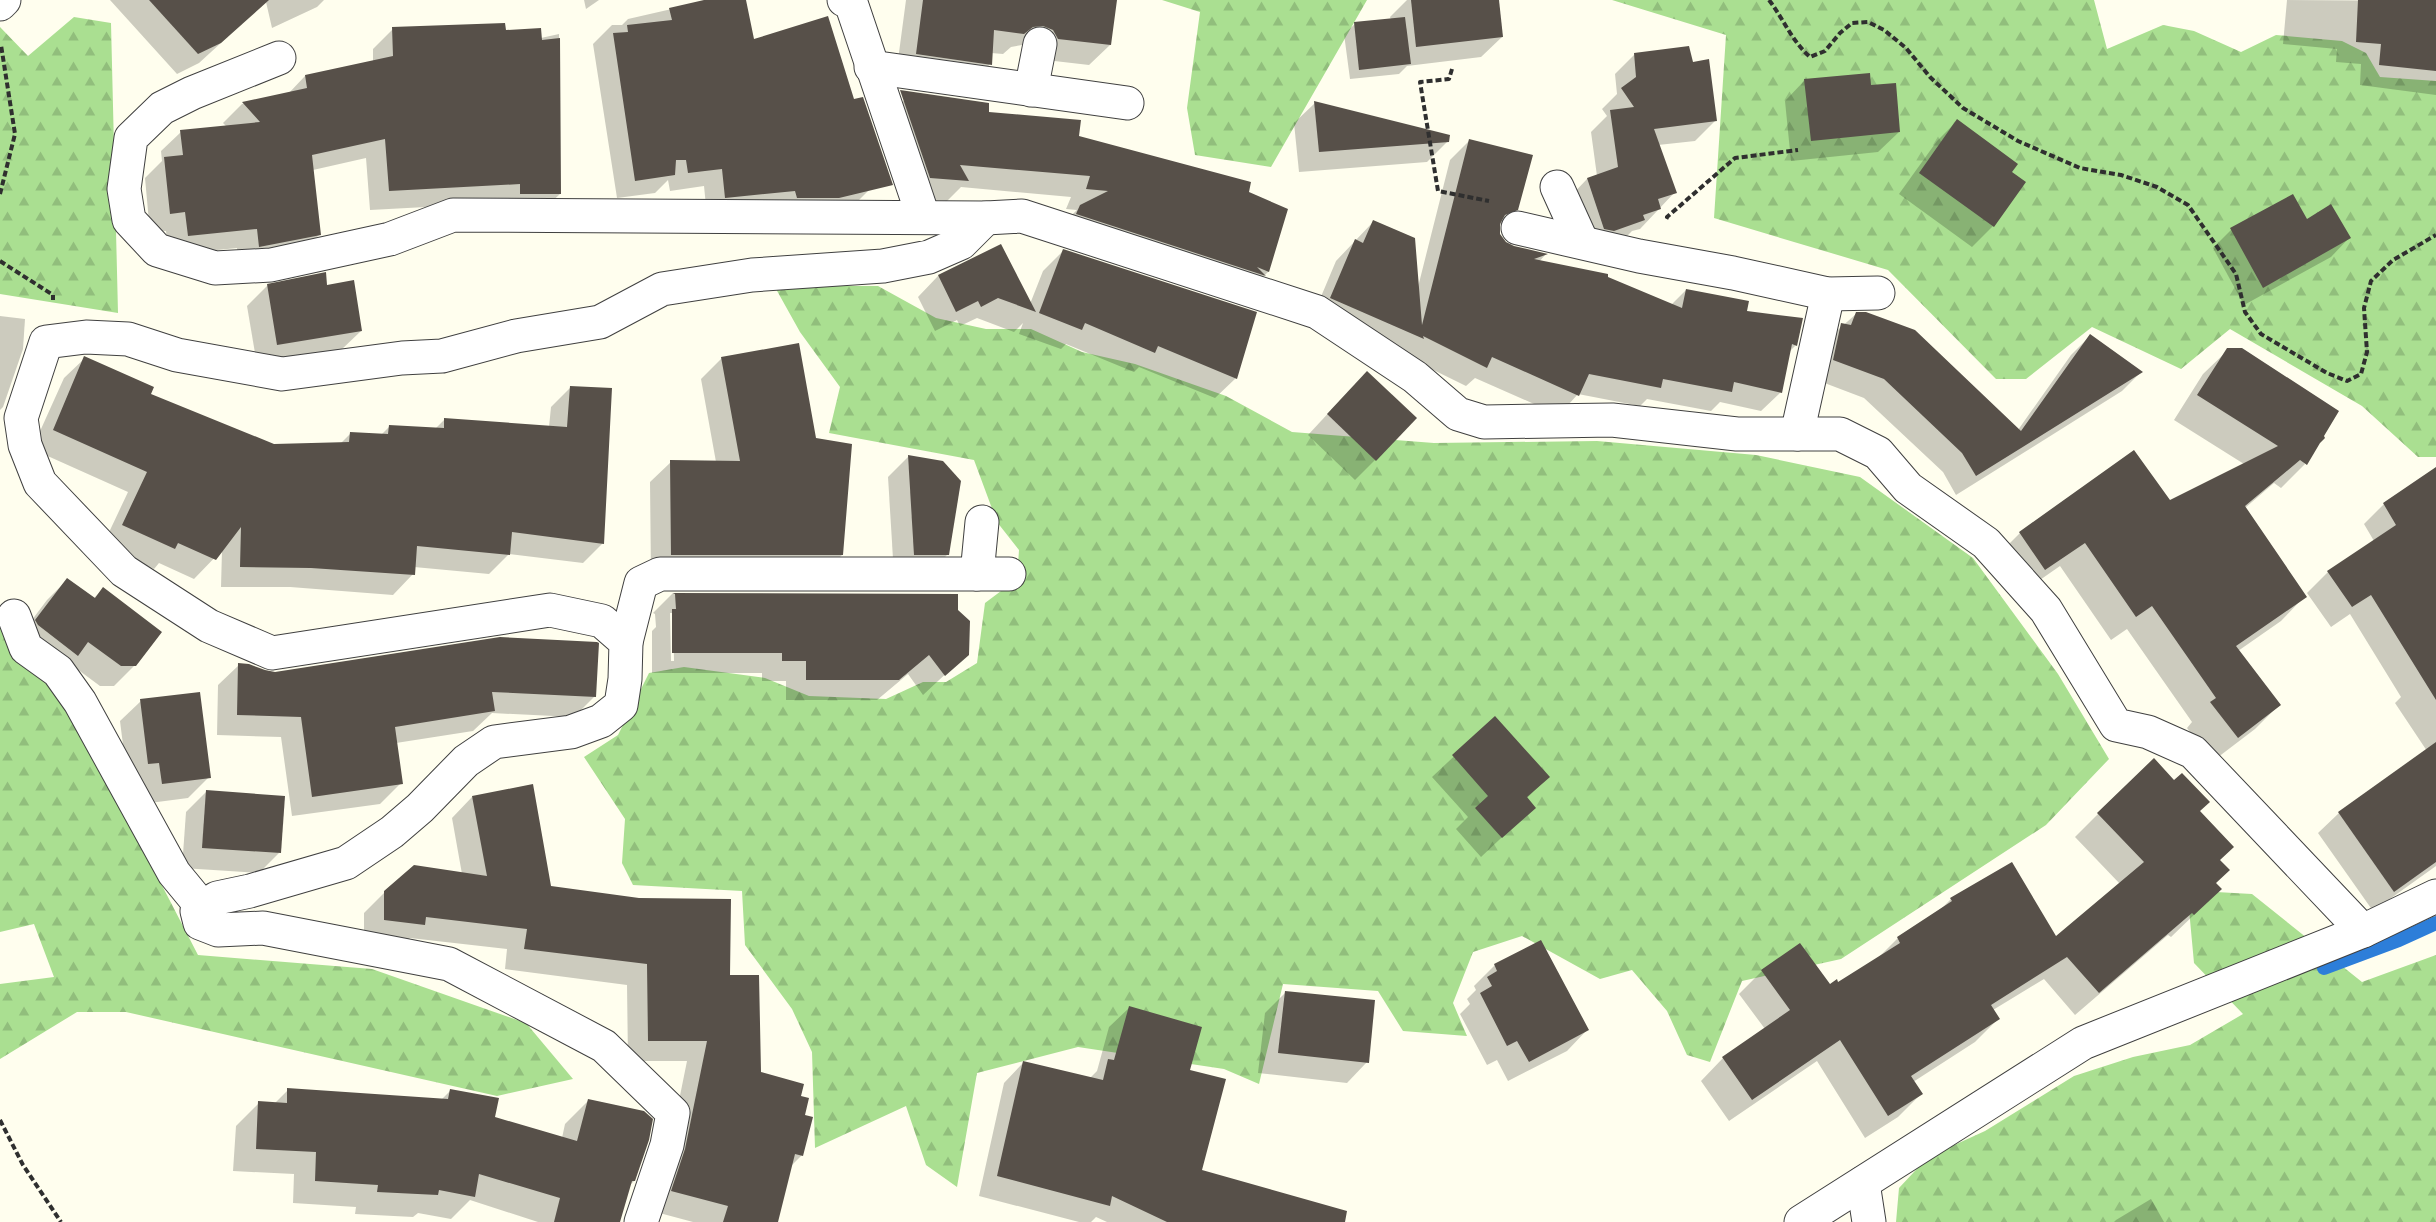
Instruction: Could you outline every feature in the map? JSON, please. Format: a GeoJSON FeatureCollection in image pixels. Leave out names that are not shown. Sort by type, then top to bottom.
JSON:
{"type":"FeatureCollection","features":[{"type":"Feature","properties":{"kind":"street"},"geometry":{"type":"LineString","coordinates":[[0,4],[4,0]]}},
{"type":"Feature","properties":{"kind":"street"},"geometry":{"type":"LineString","coordinates":[[848,2],[923,216]]}},
{"type":"Feature","properties":{"kind":"street"},"geometry":{"type":"LineString","coordinates":[[1031,90],[1040,44]]}},
{"type":"Feature","properties":{"kind":"street"},"geometry":{"type":"LineString","coordinates":[[279,58],[192,93],[162,108],[131,138],[124,189],[129,220],[157,250],[215,268],[271,265],[390,239],[453,215],[779,218],[1022,216],[1317,312],[1415,377],[1458,414],[1484,422],[1612,420],[1737,434],[1839,434],[1878,453],[1908,488],[1986,543],[2046,610],[2116,725],[2148,732],[2193,752],[2363,931]]}},
{"type":"Feature","properties":{"kind":"street"},"geometry":{"type":"LineString","coordinates":[[872,66],[1127,103]]}},
{"type":"Feature","properties":{"kind":"street"},"geometry":{"type":"LineString","coordinates":[[1557,187],[1582,242]]}},
{"type":"Feature","properties":{"kind":"street"},"geometry":{"type":"LineString","coordinates":[[626,642],[602,621],[550,610],[272,653],[209,626],[124,571],[40,483],[10,417],[46,342],[86,337],[128,339],[177,355],[282,374],[402,357],[442,356],[516,336],[600,322],[662,289],[752,275],[883,266],[929,257],[962,243],[986,218]]}},
{"type":"Feature","properties":{"kind":"street"},"geometry":{"type":"LineString","coordinates":[[1518,228],[1828,294],[1878,293]]}},
{"type":"Feature","properties":{"kind":"street"},"geometry":{"type":"LineString","coordinates":[[1797,434],[1828,294]]}},
{"type":"Feature","properties":{"kind":"street"},"geometry":{"type":"LineString","coordinates":[[977,574],[982,522]]}},
{"type":"Feature","properties":{"kind":"street"},"geometry":{"type":"LineString","coordinates":[[640,1222],[667,1145],[674,1113],[604,1046],[449,964],[263,928],[218,930],[200,922],[197,911],[216,897],[250,891],[346,863],[392,832],[420,808],[466,761],[494,742],[571,732],[601,721],[621,705],[626,679],[626,642],[641,583],[660,574],[1009,574]]}},
{"type":"Feature","properties":{"kind":"street"},"geometry":{"type":"LineString","coordinates":[[14,616],[26,648],[58,671],[80,702],[174,873],[202,907]]}},
{"type":"Feature","properties":{"kind":"street"},"geometry":{"type":"LineString","coordinates":[[1801,1222],[2083,1043],[2363,931],[2436,896]]}},
{"type":"Feature","properties":{"kind":"street"},"geometry":{"type":"LineString","coordinates":[[1863,1183],[1869,1222]]}},
{"type":"Feature","properties":{"kind":"path"},"geometry":{"type":"LineString","coordinates":[[1770,0],[1785,21],[1796,45],[1810,57],[1825,51],[1852,23],[1868,22],[1884,30],[1906,48],[1930,77],[1963,108],[2018,141],[2080,168],[2121,176],[2157,187],[2188,205],[2236,274],[2246,312],[2261,334],[2319,368],[2347,381],[2361,374],[2367,352],[2364,308],[2371,281],[2393,260],[2436,235]]}},
{"type":"Feature","properties":{"kind":"path"},"geometry":{"type":"LineString","coordinates":[[0,41],[7,71],[15,134],[0,194]]}},
{"type":"Feature","properties":{"kind":"path"},"geometry":{"type":"LineString","coordinates":[[1452,69],[1449,79],[1420,82],[1438,191],[1496,203]]}},
{"type":"Feature","properties":{"kind":"path"},"geometry":{"type":"LineString","coordinates":[[1677,222],[1667,217],[1735,158],[1798,150]]}},
{"type":"Feature","properties":{"kind":"path"},"geometry":{"type":"LineString","coordinates":[[0,261],[53,294],[52,303],[33,319],[46,342]]}},
{"type":"Feature","properties":{"kind":"path"},"geometry":{"type":"LineString","coordinates":[[0,1120],[23,1165],[61,1222]]}},
{"type":"Feature","properties":{"kind":"green space"},"geometry":{"type":"Polygon","coordinates":[[[1162,0],[1367,0],[1271,167],[1195,155],[1187,108],[1200,12],[1162,0]]]}},
{"type":"Feature","properties":{"kind":"green space"},"geometry":{"type":"Polygon","coordinates":[[[1612,0],[2094,0],[2107,49],[2163,25],[2194,31],[2241,52],[2276,35],[2342,41],[2366,53],[2380,77],[2436,81],[2436,457],[2418,457],[2362,406],[2230,329],[2181,369],[2092,327],[2026,379],[1996,379],[1888,270],[1714,218],[1726,35],[1612,0]]]}},
{"type":"Feature","properties":{"kind":"green space"},"geometry":{"type":"Polygon","coordinates":[[[74,17],[111,23],[118,313],[0,294],[0,27],[28,56],[74,17]]]}},
{"type":"Feature","properties":{"kind":"green space"},"geometry":{"type":"Polygon","coordinates":[[[878,286],[936,318],[986,329],[1031,329],[1082,352],[1135,364],[1226,396],[1292,432],[1434,443],[1597,441],[1756,455],[1860,477],[1973,558],[2058,674],[2109,759],[2046,825],[1841,959],[1742,981],[1710,1062],[1687,1055],[1667,1011],[1632,970],[1600,979],[1522,936],[1473,952],[1453,1003],[1467,1036],[1403,1031],[1378,991],[1283,984],[1259,1084],[1224,1069],[1078,1047],[977,1073],[957,1187],[926,1165],[906,1106],[815,1148],[812,1052],[792,1009],[745,945],[742,891],[633,885],[622,863],[625,819],[584,757],[618,735],[649,673],[684,667],[765,678],[809,696],[886,699],[923,682],[946,682],[977,663],[985,603],[1017,579],[1019,550],[997,522],[974,460],[829,433],[840,387],[800,332],[776,289],[878,286]]]}},
{"type":"Feature","properties":{"kind":"green space"},"geometry":{"type":"Polygon","coordinates":[[[0,621],[67,702],[198,955],[372,969],[526,1023],[573,1079],[497,1096],[126,1012],[77,1012],[0,1059],[0,984],[54,977],[34,924],[0,932],[0,621]]]}},
{"type":"Feature","properties":{"kind":"green space"},"geometry":{"type":"Polygon","coordinates":[[[2216,892],[2252,894],[2362,982],[2436,955],[2436,1222],[1896,1222],[1899,1188],[1928,1157],[1985,1131],[2074,1076],[2133,1057],[2190,1045],[2243,1014],[2194,963],[2189,909],[2216,892]]]}},
{"type":"Feature","properties":{"kind":"building"},"geometry":{"type":"Polygon","coordinates":[[[149,0],[269,0],[221,43],[198,54],[149,0]]]}},
{"type":"Feature","properties":{"kind":"building"},"geometry":{"type":"Polygon","coordinates":[[[704,0],[746,0],[754,39],[828,16],[854,99],[863,97],[893,185],[839,198],[797,198],[795,191],[725,198],[722,169],[688,173],[686,160],[676,160],[675,175],[635,181],[613,33],[628,32],[627,25],[672,20],[669,8],[704,0]]]}},
{"type":"Feature","properties":{"kind":"building"},"geometry":{"type":"Polygon","coordinates":[[[923,0],[1117,0],[1111,45],[1058,39],[1053,30],[1043,26],[1033,27],[1024,34],[994,30],[992,65],[916,54],[923,0]]]}},
{"type":"Feature","properties":{"kind":"building"},"geometry":{"type":"Polygon","coordinates":[[[1411,0],[1499,0],[1503,37],[1416,47],[1411,0]]]}},
{"type":"Feature","properties":{"kind":"building"},"geometry":{"type":"Polygon","coordinates":[[[2358,0],[2436,0],[2436,71],[2379,65],[2381,44],[2356,42],[2358,0]]]}},
{"type":"Feature","properties":{"kind":"building"},"geometry":{"type":"Polygon","coordinates":[[[1405,17],[1411,64],[1359,70],[1354,22],[1405,17]]]}},
{"type":"Feature","properties":{"kind":"building"},"geometry":{"type":"Polygon","coordinates":[[[505,23],[506,30],[541,28],[542,40],[560,38],[561,194],[520,194],[520,184],[389,191],[385,139],[312,155],[321,235],[259,247],[257,229],[188,236],[185,212],[170,214],[164,157],[183,155],[180,130],[260,122],[242,102],[307,88],[305,75],[393,56],[392,27],[505,23]]]}},
{"type":"Feature","properties":{"kind":"building"},"geometry":{"type":"Polygon","coordinates":[[[1689,46],[1693,62],[1709,59],[1717,121],[1654,129],[1677,193],[1658,199],[1661,209],[1643,215],[1645,220],[1614,231],[1604,229],[1587,178],[1618,167],[1610,110],[1634,107],[1621,88],[1636,77],[1634,53],[1689,46]]]}},
{"type":"Feature","properties":{"kind":"building"},"geometry":{"type":"Polygon","coordinates":[[[1870,73],[1871,85],[1896,83],[1900,132],[1811,141],[1804,79],[1870,73]]]}},
{"type":"Feature","properties":{"kind":"building"},"geometry":{"type":"Polygon","coordinates":[[[900,90],[989,103],[989,112],[1081,120],[1079,136],[1251,182],[1249,192],[1288,209],[1269,272],[1257,267],[1266,276],[1076,214],[1080,205],[1108,191],[1086,189],[1090,176],[960,165],[969,181],[930,178],[900,90]]]}},
{"type":"Feature","properties":{"kind":"building"},"geometry":{"type":"Polygon","coordinates":[[[1314,101],[1450,135],[1449,142],[1319,152],[1314,101]]]}},
{"type":"Feature","properties":{"kind":"building"},"geometry":{"type":"Polygon","coordinates":[[[1957,119],[2018,164],[2012,172],[2026,182],[1994,227],[1919,173],[1957,119]]]}},
{"type":"Feature","properties":{"kind":"building"},"geometry":{"type":"Polygon","coordinates":[[[1469,139],[1533,155],[1518,210],[1505,215],[1500,224],[1500,234],[1506,242],[1514,246],[1548,254],[1534,259],[1608,274],[1608,277],[1682,308],[1686,289],[1749,301],[1747,311],[1803,318],[1797,346],[1792,344],[1782,393],[1734,382],[1732,392],[1663,379],[1661,388],[1589,374],[1579,396],[1492,357],[1487,368],[1423,336],[1424,339],[1330,298],[1355,239],[1363,243],[1373,220],[1415,238],[1422,325],[1469,139]]]}},
{"type":"Feature","properties":{"kind":"building"},"geometry":{"type":"Polygon","coordinates":[[[2293,194],[2307,219],[2331,204],[2351,238],[2263,288],[2230,228],[2293,194]]]}},
{"type":"Feature","properties":{"kind":"building"},"geometry":{"type":"Polygon","coordinates":[[[1001,244],[1036,312],[998,298],[981,307],[978,301],[956,312],[938,275],[1001,244]]]}},
{"type":"Feature","properties":{"kind":"building"},"geometry":{"type":"Polygon","coordinates":[[[1063,249],[1257,312],[1237,379],[1158,346],[1155,353],[1085,323],[1082,330],[1039,313],[1063,249]]]}},
{"type":"Feature","properties":{"kind":"building"},"geometry":{"type":"Polygon","coordinates":[[[326,272],[327,285],[354,280],[362,331],[277,345],[267,284],[326,272]]]}},
{"type":"Feature","properties":{"kind":"building"},"geometry":{"type":"Polygon","coordinates":[[[1856,312],[1866,312],[1915,330],[2021,431],[2090,334],[2143,372],[1976,476],[1962,453],[1884,379],[1833,360],[1841,323],[1851,325],[1856,312]]]}},
{"type":"Feature","properties":{"kind":"building"},"geometry":{"type":"Polygon","coordinates":[[[799,343],[816,438],[852,444],[843,555],[671,555],[670,460],[740,461],[721,357],[799,343]]]}},
{"type":"Feature","properties":{"kind":"building"},"geometry":{"type":"Polygon","coordinates":[[[2227,348],[2242,348],[2339,411],[2307,465],[2300,460],[2245,506],[2307,597],[2236,646],[2281,705],[2238,738],[2210,702],[2216,698],[2152,606],[2136,617],[2085,543],[2045,570],[2019,532],[2134,450],[2170,500],[2278,446],[2197,395],[2227,348]]]}},
{"type":"Feature","properties":{"kind":"building"},"geometry":{"type":"Polygon","coordinates":[[[84,356],[154,387],[151,394],[274,444],[349,442],[350,432],[388,434],[389,425],[444,428],[444,418],[567,427],[570,386],[612,388],[604,544],[512,532],[510,555],[417,546],[415,575],[311,568],[240,567],[241,527],[216,560],[178,543],[175,549],[122,525],[147,472],[53,430],[84,356]]]}},
{"type":"Feature","properties":{"kind":"building"},"geometry":{"type":"Polygon","coordinates":[[[1367,371],[1417,418],[1376,461],[1327,414],[1367,371]]]}},
{"type":"Feature","properties":{"kind":"building"},"geometry":{"type":"Polygon","coordinates":[[[908,455],[943,461],[961,481],[949,555],[914,555],[908,455]]]}},
{"type":"Feature","properties":{"kind":"building"},"geometry":{"type":"Polygon","coordinates":[[[2436,467],[2436,700],[2371,595],[2352,607],[2327,571],[2396,525],[2383,503],[2436,467]]]}},
{"type":"Feature","properties":{"kind":"building"},"geometry":{"type":"Polygon","coordinates":[[[67,578],[95,598],[103,587],[162,632],[136,666],[121,666],[88,642],[78,656],[38,625],[35,620],[67,578]]]}},
{"type":"Feature","properties":{"kind":"building"},"geometry":{"type":"Polygon","coordinates":[[[672,593],[958,594],[958,610],[970,621],[969,655],[945,676],[929,655],[899,680],[806,680],[806,661],[782,661],[782,653],[672,653],[672,609],[676,609],[675,594],[672,593]]]}},
{"type":"Feature","properties":{"kind":"building"},"geometry":{"type":"Polygon","coordinates":[[[500,637],[599,643],[596,697],[492,692],[495,711],[395,727],[403,784],[312,797],[301,717],[237,715],[238,663],[275,672],[500,637]]]}},
{"type":"Feature","properties":{"kind":"building"},"geometry":{"type":"Polygon","coordinates":[[[200,692],[211,778],[162,784],[159,763],[148,764],[140,699],[200,692]]]}},
{"type":"Feature","properties":{"kind":"building"},"geometry":{"type":"Polygon","coordinates":[[[1495,716],[1550,777],[1527,797],[1536,808],[1502,838],[1475,808],[1488,796],[1452,755],[1495,716]]]}},
{"type":"Feature","properties":{"kind":"building"},"geometry":{"type":"Polygon","coordinates":[[[2436,742],[2436,862],[2394,892],[2338,812],[2436,742]]]}},
{"type":"Feature","properties":{"kind":"building"},"geometry":{"type":"Polygon","coordinates":[[[2154,758],[2174,780],[2182,773],[2210,802],[2200,811],[2234,847],[2220,860],[2230,870],[2216,883],[2222,889],[2194,915],[2192,913],[2099,993],[2067,957],[1991,1005],[2000,1019],[1911,1076],[1923,1094],[1888,1116],[1840,1040],[1752,1100],[1722,1057],[1790,1010],[1761,970],[1800,943],[1830,984],[1837,979],[1838,982],[1900,943],[1897,937],[1952,901],[1950,898],[2012,862],[2056,936],[2144,862],[2097,813],[2154,758]]]}},
{"type":"Feature","properties":{"kind":"building"},"geometry":{"type":"Polygon","coordinates":[[[533,784],[551,886],[639,898],[731,899],[730,975],[759,975],[761,1072],[804,1084],[801,1096],[809,1098],[805,1115],[813,1117],[803,1156],[795,1154],[778,1222],[723,1222],[728,1206],[671,1191],[685,1149],[707,1041],[648,1041],[647,964],[524,949],[527,929],[426,917],[425,925],[384,920],[384,891],[414,865],[487,876],[472,796],[533,784]]]}},
{"type":"Feature","properties":{"kind":"building"},"geometry":{"type":"Polygon","coordinates":[[[206,790],[285,796],[281,853],[202,848],[206,790]]]}},
{"type":"Feature","properties":{"kind":"building"},"geometry":{"type":"Polygon","coordinates":[[[1541,940],[1589,1030],[1529,1062],[1517,1041],[1507,1046],[1480,993],[1492,986],[1487,977],[1497,971],[1494,964],[1541,940]]]}},
{"type":"Feature","properties":{"kind":"building"},"geometry":{"type":"Polygon","coordinates":[[[1285,991],[1375,1000],[1369,1063],[1278,1053],[1285,991]]]}},
{"type":"Feature","properties":{"kind":"building"},"geometry":{"type":"Polygon","coordinates":[[[1129,1006],[1202,1027],[1190,1070],[1226,1079],[1202,1170],[1347,1211],[1345,1222],[1167,1222],[1112,1196],[1110,1206],[997,1176],[1023,1061],[1103,1080],[1108,1059],[1114,1060],[1129,1006]]]}},
{"type":"Feature","properties":{"kind":"building"},"geometry":{"type":"Polygon","coordinates":[[[287,1088],[448,1099],[450,1089],[499,1098],[495,1117],[577,1141],[588,1099],[644,1111],[653,1119],[649,1140],[635,1181],[632,1181],[620,1222],[554,1222],[560,1198],[479,1174],[475,1197],[439,1190],[438,1195],[377,1192],[378,1185],[315,1181],[316,1152],[256,1149],[258,1101],[287,1103],[287,1088]]]}},
{"type":"Feature","properties":{"kind":"waterway"},"geometry":{"type":"LineString","coordinates":[[2324,968],[2399,940],[2436,923]]}}]}
